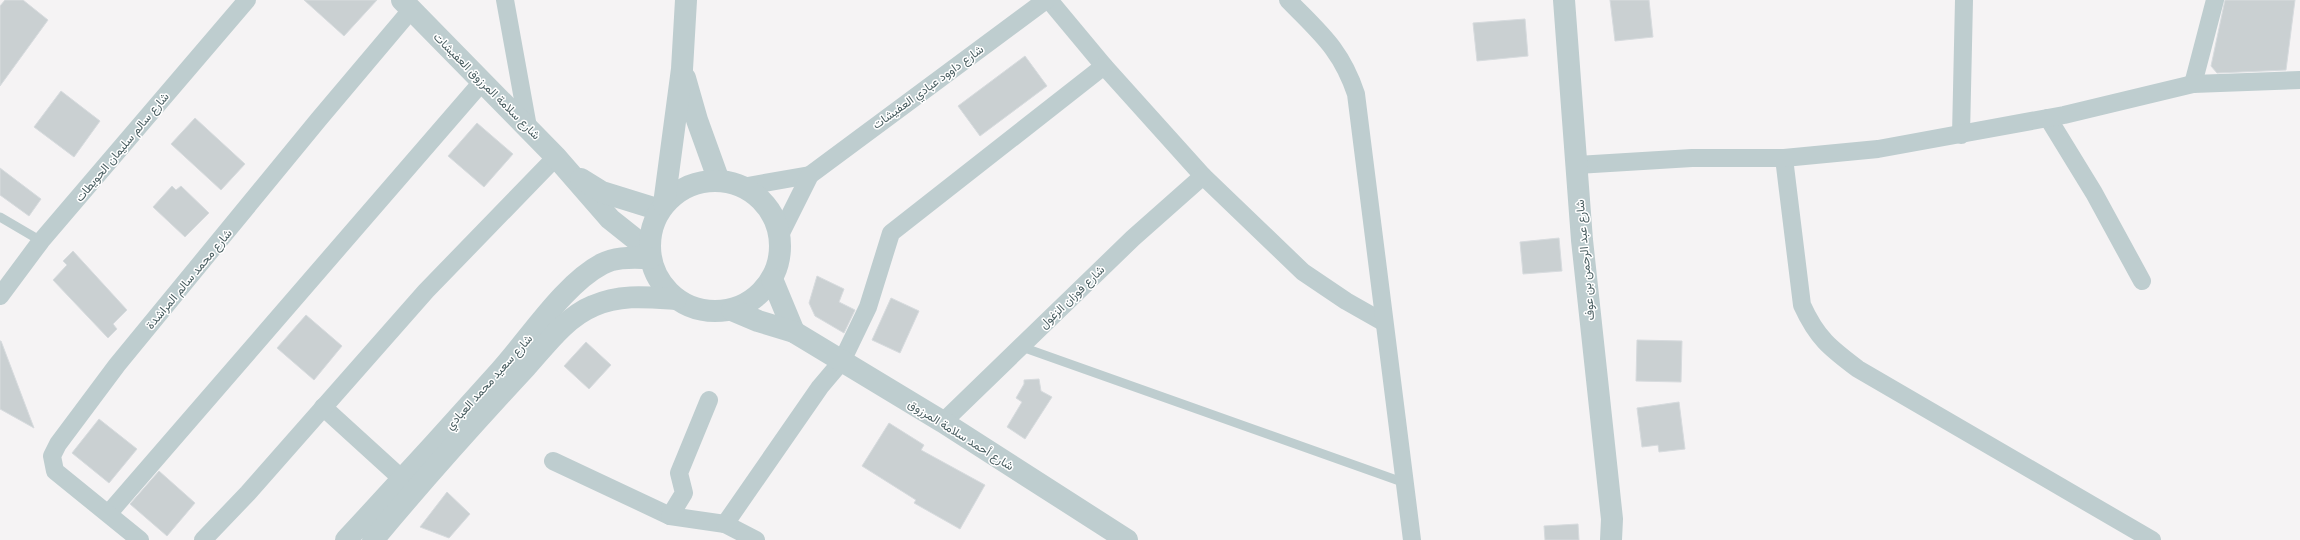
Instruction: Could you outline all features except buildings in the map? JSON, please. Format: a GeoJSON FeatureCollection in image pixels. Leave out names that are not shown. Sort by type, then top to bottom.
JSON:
{"type":"FeatureCollection","features":[{"type":"Feature","properties":{"kind":"street","name":"شارع سالم سليمان الحويطات"},"geometry":{"type":"LineString","coordinates":[[0,296],[41,241],[247,0]]}},
{"type":"Feature","properties":{"kind":"street"},"geometry":{"type":"LineString","coordinates":[[505,0],[528,127]]}},
{"type":"Feature","properties":{"kind":"street"},"geometry":{"type":"LineString","coordinates":[[662,207],[678,192],[695,184],[719,181],[742,187],[764,203],[772,214],[780,235],[780,253],[772,279],[766,288],[751,301],[732,310],[718,312],[703,311],[689,307],[676,299],[659,281],[650,254],[650,236],[662,207],[682,69],[686,0]]}},
{"type":"Feature","properties":{"kind":"street"},"geometry":{"type":"LineString","coordinates":[[1047,0],[1203,176],[1303,272],[1346,301],[1383,322]]}},
{"type":"Feature","properties":{"kind":"street","name":"شارع داوود عبادي العفيشات"},"geometry":{"type":"LineString","coordinates":[[742,187],[810,175],[1047,0]]}},
{"type":"Feature","properties":{"kind":"street"},"geometry":{"type":"LineString","coordinates":[[1288,0],[1330,43],[1341,58],[1349,72],[1356,94],[1383,322],[1406,483],[1412,540]]}},
{"type":"Feature","properties":{"kind":"street","name":"شارع عبد الرحمن بن عوف"},"geometry":{"type":"LineString","coordinates":[[1564,0],[1582,240],[1612,519],[1610,540]]}},
{"type":"Feature","properties":{"kind":"street"},"geometry":{"type":"LineString","coordinates":[[1961,135],[1964,0]]}},
{"type":"Feature","properties":{"kind":"street"},"geometry":{"type":"LineString","coordinates":[[2193,84],[2214,0]]}},
{"type":"Feature","properties":{"kind":"street","name":"شارع سلامة المرزوق العفيشات"},"geometry":{"type":"LineString","coordinates":[[406,5],[556,156],[610,219],[650,254]]}},
{"type":"Feature","properties":{"kind":"street","name":"شارع محمد سالم المراشدة"},"geometry":{"type":"LineString","coordinates":[[140,540],[109,513],[55,472],[52,456],[61,438],[117,365],[319,119],[406,5]]}},
{"type":"Feature","properties":{"kind":"street"},"geometry":{"type":"LineString","coordinates":[[725,524],[820,387],[842,361],[868,307],[891,233],[1104,66]]}},
{"type":"Feature","properties":{"kind":"street"},"geometry":{"type":"LineString","coordinates":[[682,69],[696,120],[719,181]]}},
{"type":"Feature","properties":{"kind":"street"},"geometry":{"type":"LineString","coordinates":[[1577,165],[1692,158],[1784,158],[1878,149],[2048,118],[2193,84],[2300,80]]}},
{"type":"Feature","properties":{"kind":"street"},"geometry":{"type":"LineString","coordinates":[[109,513],[149,470],[482,82]]}},
{"type":"Feature","properties":{"kind":"street"},"geometry":{"type":"LineString","coordinates":[[2048,118],[2094,192],[2142,281]]}},
{"type":"Feature","properties":{"kind":"street"},"geometry":{"type":"LineString","coordinates":[[202,540],[248,493],[426,291],[556,156]]}},
{"type":"Feature","properties":{"kind":"street"},"geometry":{"type":"LineString","coordinates":[[1784,158],[1802,305],[1811,325],[1826,345],[1858,369],[2152,540]]}},
{"type":"Feature","properties":{"kind":"street","name":"شارع سلامة المرزوق العفيشات"},"geometry":{"type":"LineString","coordinates":[[572,173],[602,192],[662,207]]}},
{"type":"Feature","properties":{"kind":"street","name":"شارع داوود عبادي العفيشات"},"geometry":{"type":"LineString","coordinates":[[780,235],[810,175]]}},
{"type":"Feature","properties":{"kind":"street","name":"شارع فوزان الزغول"},"geometry":{"type":"LineString","coordinates":[[943,422],[1133,238],[1203,176]]}},
{"type":"Feature","properties":{"kind":"street","name":"شارع سعيد محمد العبادي"},"geometry":{"type":"LineString","coordinates":[[346,540],[500,371],[562,298],[581,280],[601,265],[612,260],[650,254]]}},
{"type":"Feature","properties":{"kind":"street"},"geometry":{"type":"LineString","coordinates":[[772,279],[794,332]]}},
{"type":"Feature","properties":{"kind":"street","name":"شارع سعيد محمد العبادي"},"geometry":{"type":"LineString","coordinates":[[373,540],[495,400],[571,321],[591,306],[621,298],[634,296],[676,299]]}},
{"type":"Feature","properties":{"kind":"street","name":"شارع أحمد سلامة المرزوق"},"geometry":{"type":"LineString","coordinates":[[732,310],[758,321],[794,332],[943,422],[1114,537]]}},
{"type":"Feature","properties":{"kind":"street"},"geometry":{"type":"LineString","coordinates":[[670,516],[684,493],[679,473],[709,400]]}},
{"type":"Feature","properties":{"kind":"street"},"geometry":{"type":"LineString","coordinates":[[323,407],[401,478]]}},
{"type":"Feature","properties":{"kind":"street"},"geometry":{"type":"LineString","coordinates":[[553,461],[670,516],[725,524],[756,540]]}},
{"type":"Feature","properties":{"kind":"street","name":"شارع عبد الرحمن بن عوف"},"geometry":{"type":"LineString","coordinates":[[1612,519],[1623,540]]}},
{"type":"Feature","properties":{"kind":"lane"},"geometry":{"type":"LineString","coordinates":[[0,217],[41,241]]}},
{"type":"Feature","properties":{"kind":"lane"},"geometry":{"type":"LineString","coordinates":[[1022,347],[1406,483]]}}]}
